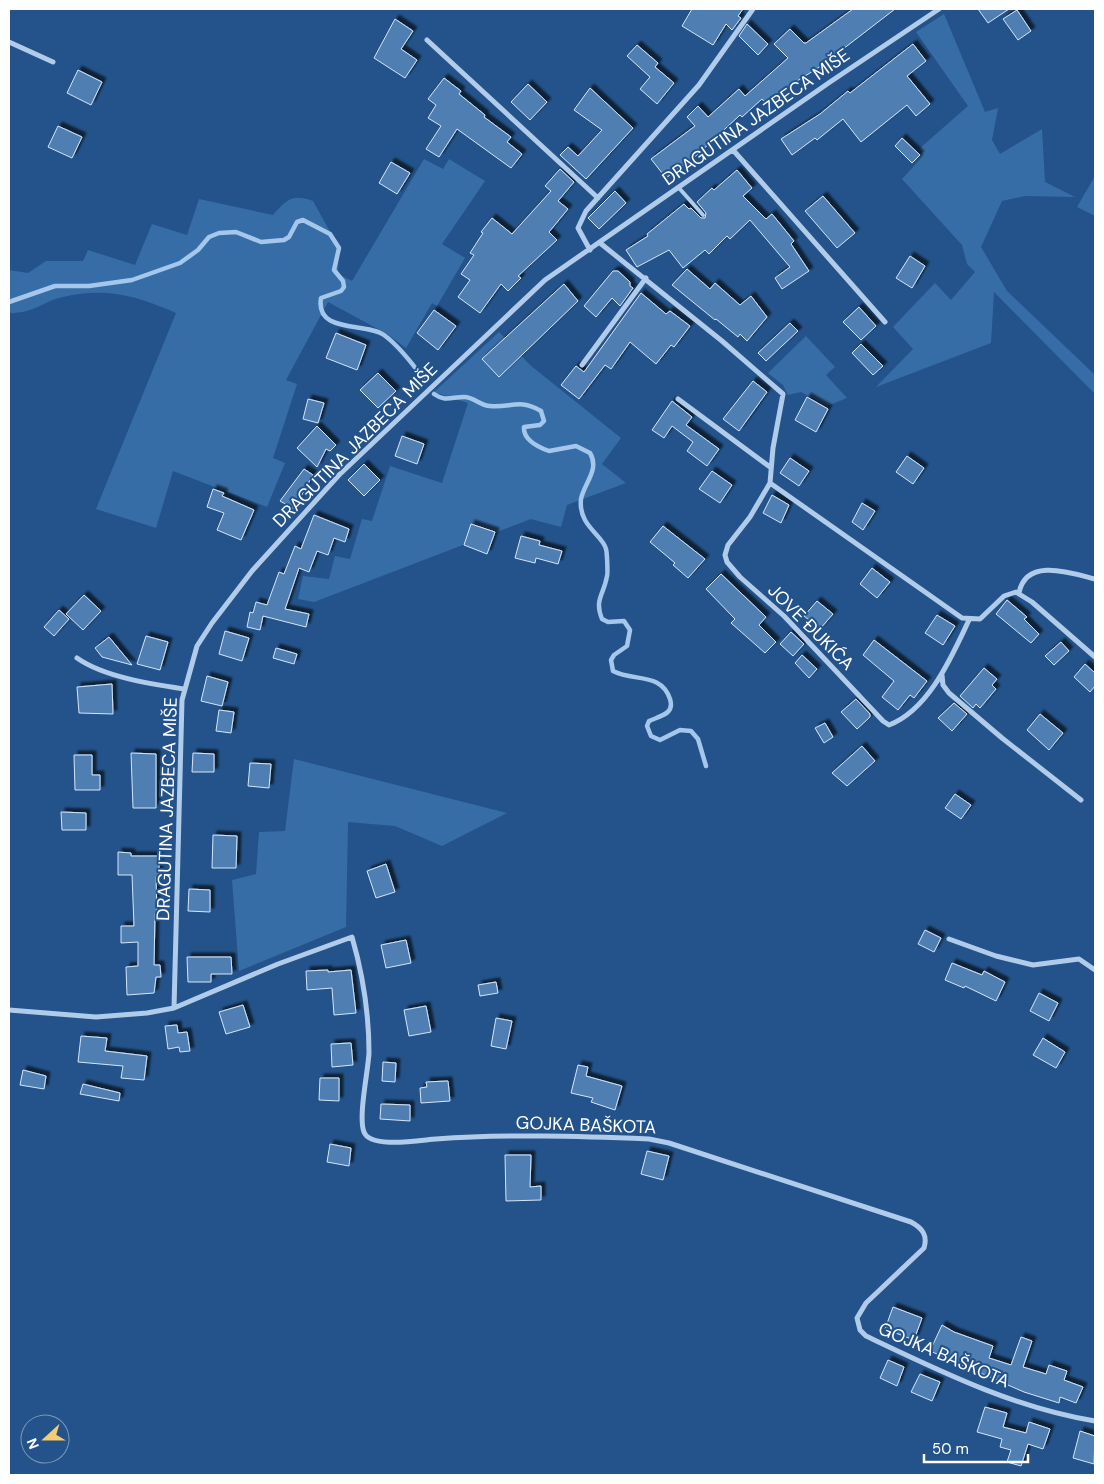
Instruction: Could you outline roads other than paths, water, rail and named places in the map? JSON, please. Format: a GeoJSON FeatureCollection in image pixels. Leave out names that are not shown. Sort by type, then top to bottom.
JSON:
{"type":"FeatureCollection","features":[{"type":"Feature","properties":{"kind":"street"},"geometry":{"type":"LineString","coordinates":[[590,250],[578,228],[586,211],[699,85],[753,9]]}},
{"type":"Feature","properties":{"kind":"street"},"geometry":{"type":"LineString","coordinates":[[927,9],[931,15]]}},
{"type":"Feature","properties":{"kind":"street","name":"DRAGUTINA JAZBECA MIŠE"},"geometry":{"type":"LineString","coordinates":[[174,1008],[182,700],[198,646],[212,623],[252,570],[339,475],[545,280],[939,9]]}},
{"type":"Feature","properties":{"kind":"street"},"geometry":{"type":"LineString","coordinates":[[427,40],[598,198]]}},
{"type":"Feature","properties":{"kind":"street"},"geometry":{"type":"LineString","coordinates":[[9,42],[53,62]]}},
{"type":"Feature","properties":{"kind":"street"},"geometry":{"type":"LineString","coordinates":[[733,150],[886,322]]}},
{"type":"Feature","properties":{"kind":"street"},"geometry":{"type":"LineString","coordinates":[[600,243],[646,278],[780,390],[782,400],[770,467],[770,483],[962,618],[968,620],[980,619],[1004,596],[1010,593],[1019,593],[1095,657]]}},
{"type":"Feature","properties":{"kind":"street"},"geometry":{"type":"LineString","coordinates":[[582,365],[646,278]]}},
{"type":"Feature","properties":{"kind":"street"},"geometry":{"type":"LineString","coordinates":[[678,399],[770,467]]}},
{"type":"Feature","properties":{"kind":"street","name":"JOVE ĐUKIĆA"},"geometry":{"type":"LineString","coordinates":[[770,483],[750,517],[728,545],[725,554],[731,568],[784,616],[883,721],[889,725],[918,704],[942,674],[968,620]]}},
{"type":"Feature","properties":{"kind":"street"},"geometry":{"type":"LineString","coordinates":[[1019,593],[1025,580],[1040,570],[1070,572],[1095,578]]}},
{"type":"Feature","properties":{"kind":"street"},"geometry":{"type":"LineString","coordinates":[[77,658],[90,668],[161,686],[184,689]]}},
{"type":"Feature","properties":{"kind":"street"},"geometry":{"type":"LineString","coordinates":[[942,674],[943,685],[949,693],[1009,744],[1081,800]]}},
{"type":"Feature","properties":{"kind":"street","name":"GOJKA BAŠKOTA"},"geometry":{"type":"LineString","coordinates":[[174,1008],[278,964],[352,937],[364,986],[368,1028],[368,1078],[362,1124],[365,1136],[370,1140],[388,1142],[479,1136],[649,1139],[669,1143],[911,1222],[923,1231],[926,1242],[924,1248],[866,1303],[857,1318],[860,1330],[866,1336],[939,1370],[997,1394],[1044,1411],[1095,1421]]}},
{"type":"Feature","properties":{"kind":"street"},"geometry":{"type":"LineString","coordinates":[[949,939],[1021,963],[1047,964],[1079,959],[1095,970]]}},
{"type":"Feature","properties":{"kind":"street"},"geometry":{"type":"LineString","coordinates":[[9,1010],[96,1017],[147,1013],[174,1008]]}},
{"type":"Feature","properties":{"kind":"lane"},"geometry":{"type":"LineString","coordinates":[[679,188],[703,214]]}},
{"type":"Feature","properties":{"kind":"waterway"},"geometry":{"type":"LineString","coordinates":[[9,302],[55,286],[89,286],[132,280],[180,263],[198,250],[209,237],[219,233],[236,232],[261,242],[284,240],[289,237],[297,222],[303,220],[330,234],[339,248],[334,270],[343,281],[344,287],[341,291],[321,298],[321,309],[326,317],[334,322],[376,331],[384,335],[400,349],[423,378]]}},
{"type":"Feature","properties":{"kind":"waterway"},"geometry":{"type":"LineString","coordinates":[[434,394],[445,398],[468,397],[487,406],[521,404],[533,407],[541,411],[544,421],[540,425],[524,427],[526,436],[532,442],[549,451],[576,446],[590,453],[593,465],[581,499],[581,508],[587,523],[604,544],[606,551],[607,574],[599,602],[600,612],[602,619],[608,622],[624,621],[630,630],[627,646],[614,655],[611,660],[613,671],[654,681],[666,690],[670,699],[670,708],[666,714],[649,721],[647,726],[651,736],[660,740],[680,730],[691,731],[698,739],[706,766]]}}]}
